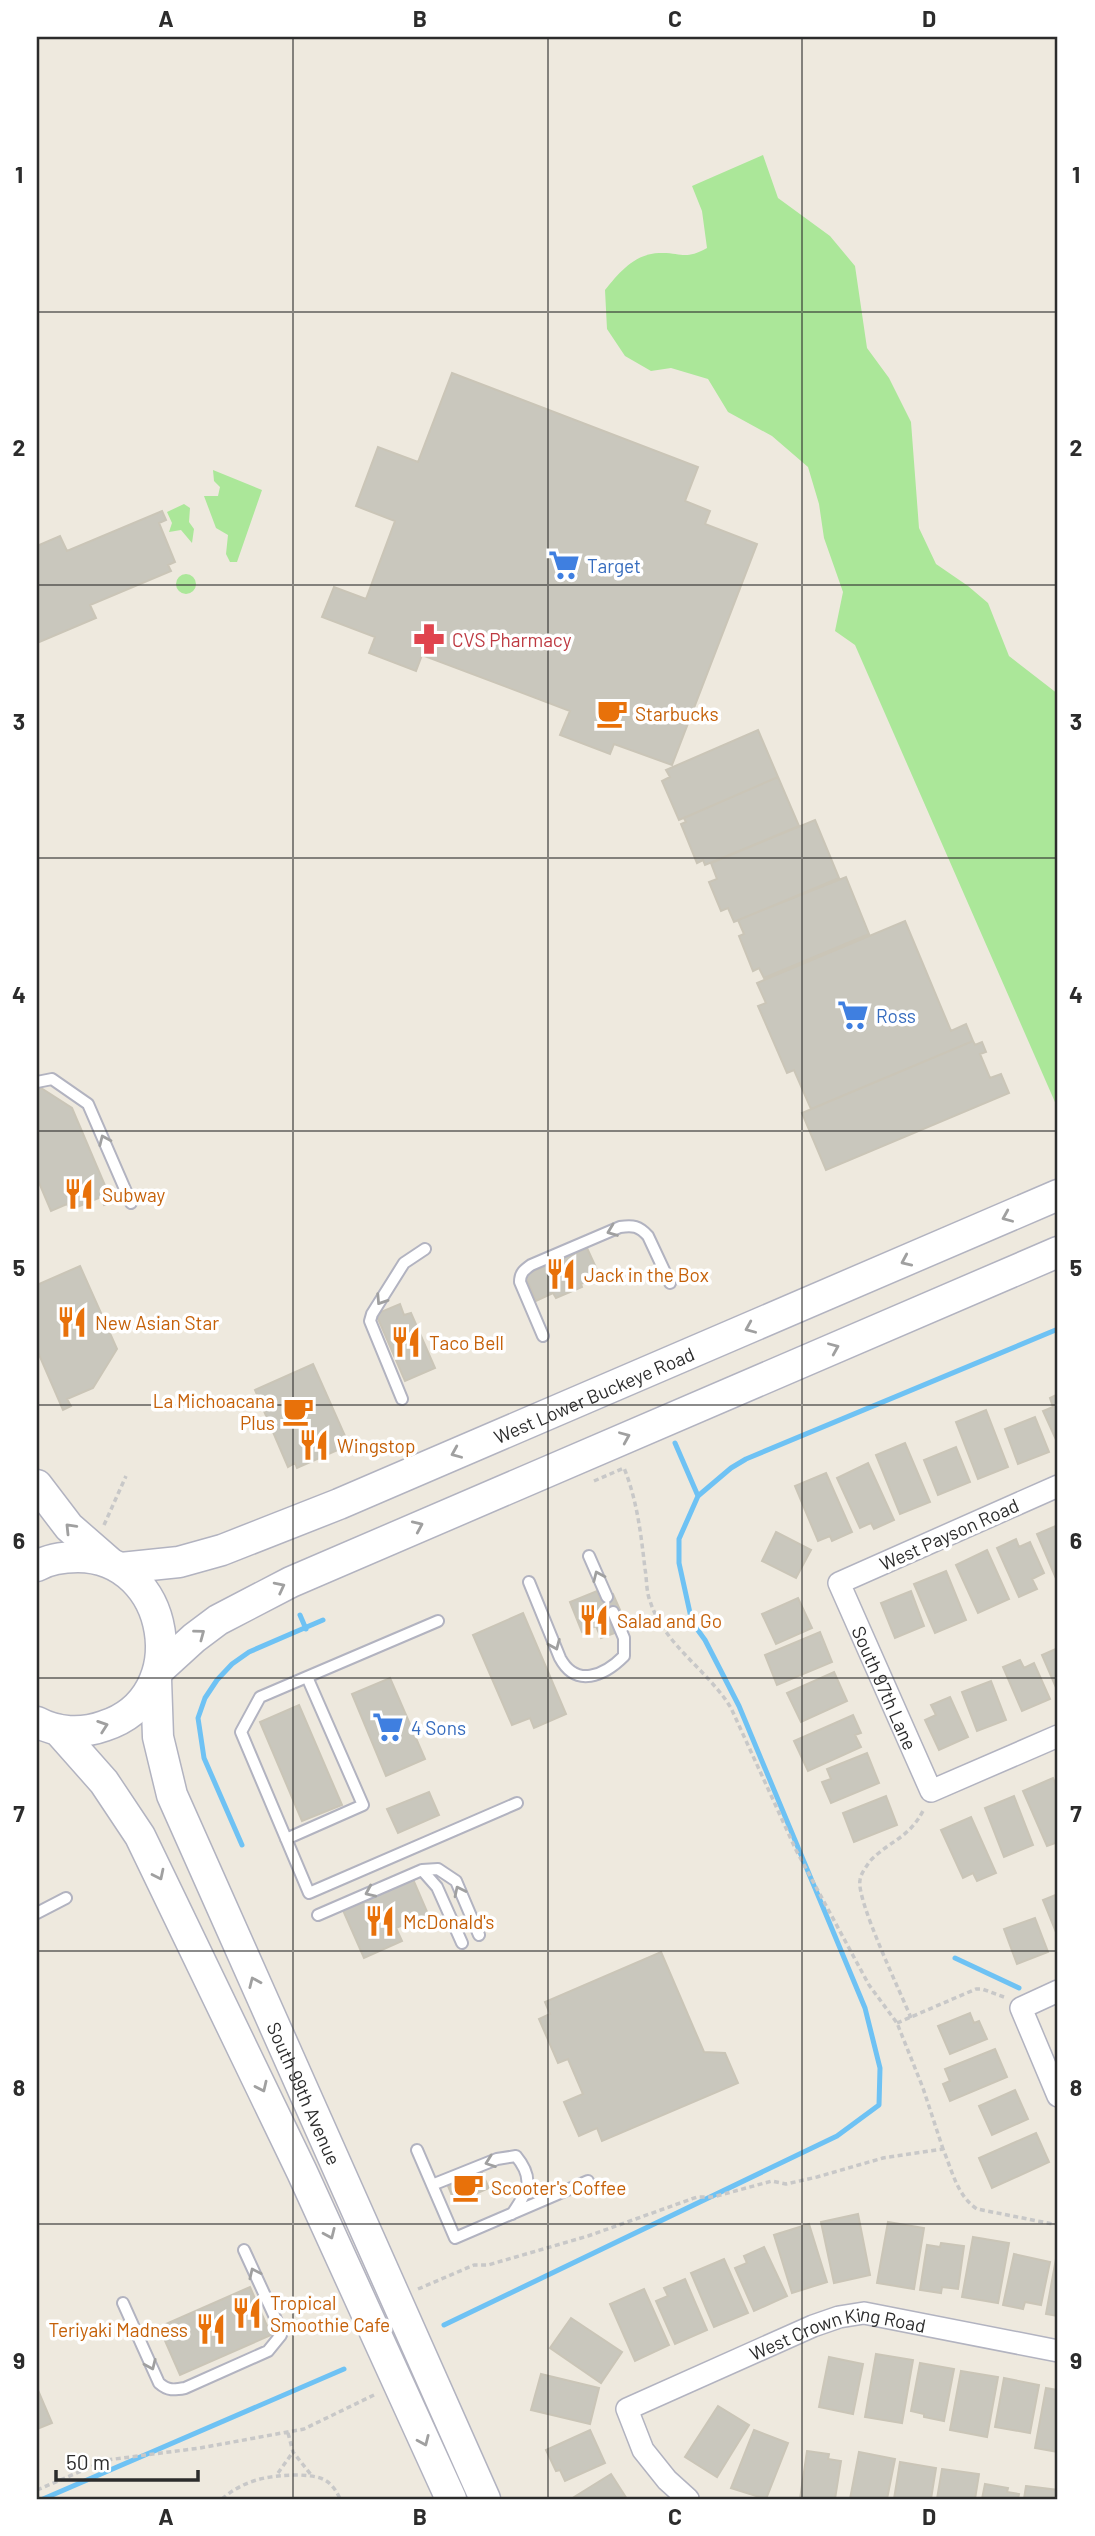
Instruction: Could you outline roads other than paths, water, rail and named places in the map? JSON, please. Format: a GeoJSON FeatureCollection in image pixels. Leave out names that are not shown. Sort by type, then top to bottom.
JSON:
{"type":"FeatureCollection","features":[{"type":"Feature","properties":{"kind":"main road","name":"West Lower Buckeye Road"},"geometry":{"type":"LineString","coordinates":[[37,1566],[65,1557],[89,1557],[116,1566],[179,1562],[222,1550],[340,1504],[1058,1195]]}},
{"type":"Feature","properties":{"kind":"main road"},"geometry":{"type":"LineString","coordinates":[[43,1725],[92,1730],[108,1725],[137,1707],[158,1674],[194,1638],[218,1620],[290,1582],[1058,1252]]}},
{"type":"Feature","properties":{"kind":"main road"},"geometry":{"type":"LineString","coordinates":[[37,1485],[69,1527],[116,1566]]}},
{"type":"Feature","properties":{"kind":"main road","name":"South 99th Avenue"},"geometry":{"type":"LineString","coordinates":[[116,1566],[135,1580],[154,1611],[162,1649],[158,1674],[158,1737],[172,1795],[485,2499]]}},
{"type":"Feature","properties":{"kind":"main road","name":"South 99th Avenue"},"geometry":{"type":"LineString","coordinates":[[43,1725],[104,1782],[140,1836],[302,2172],[451,2499]]}},
{"type":"Feature","properties":{"kind":"street","name":"West Payson Road"},"geometry":{"type":"LineString","coordinates":[[839,1583],[1058,1486]]}},
{"type":"Feature","properties":{"kind":"street","name":"South 97th Lane"},"geometry":{"type":"LineString","coordinates":[[839,1583],[931,1791],[1058,1736]]}},
{"type":"Feature","properties":{"kind":"street"},"geometry":{"type":"LineString","coordinates":[[1058,1992],[1021,2008],[1058,2096]]}},
{"type":"Feature","properties":{"kind":"street","name":"West Crown King Road"},"geometry":{"type":"LineString","coordinates":[[688,2499],[667,2480],[643,2450],[626,2409],[813,2326],[839,2317],[864,2313],[1058,2351]]}},
{"type":"Feature","properties":{"kind":"lane"},"geometry":{"type":"LineString","coordinates":[[37,1082],[52,1079],[88,1104],[131,1203]]}},
{"type":"Feature","properties":{"kind":"lane"},"geometry":{"type":"LineString","coordinates":[[543,1336],[520,1282],[524,1270],[620,1227],[634,1225],[643,1230],[670,1283]]}},
{"type":"Feature","properties":{"kind":"lane"},"geometry":{"type":"LineString","coordinates":[[402,1398],[370,1321],[404,1263],[425,1249]]}},
{"type":"Feature","properties":{"kind":"lane"},"geometry":{"type":"LineString","coordinates":[[589,1556],[607,1597]]}},
{"type":"Feature","properties":{"kind":"lane"},"geometry":{"type":"LineString","coordinates":[[528,1582],[566,1670],[583,1678],[614,1666],[624,1657],[624,1638],[613,1612]]}},
{"type":"Feature","properties":{"kind":"lane"},"geometry":{"type":"LineString","coordinates":[[438,1621],[260,1697],[241,1732],[309,1893],[517,1803]]}},
{"type":"Feature","properties":{"kind":"lane"},"geometry":{"type":"LineString","coordinates":[[286,1839],[363,1805],[307,1677]]}},
{"type":"Feature","properties":{"kind":"lane"},"geometry":{"type":"LineString","coordinates":[[318,1915],[422,1870],[438,1869],[456,1881],[480,1935]]}},
{"type":"Feature","properties":{"kind":"lane"},"geometry":{"type":"LineString","coordinates":[[422,1870],[437,1887],[462,1942]]}},
{"type":"Feature","properties":{"kind":"lane"},"geometry":{"type":"LineString","coordinates":[[37,1913],[66,1898]]}},
{"type":"Feature","properties":{"kind":"lane"},"geometry":{"type":"LineString","coordinates":[[417,2150],[455,2238],[588,2181]]}},
{"type":"Feature","properties":{"kind":"lane"},"geometry":{"type":"LineString","coordinates":[[432,2185],[497,2158],[516,2157],[527,2169],[527,2192],[512,2214]]}},
{"type":"Feature","properties":{"kind":"lane"},"geometry":{"type":"LineString","coordinates":[[123,2303],[159,2383],[165,2389],[185,2388],[268,2351],[281,2335],[244,2250]]}},
{"type":"Feature","properties":{"kind":"waterway"},"geometry":{"type":"LineString","coordinates":[[444,2325],[837,2136],[879,2105],[880,2068],[865,2008],[739,1706],[705,1640],[692,1622],[679,1563],[679,1539],[698,1496],[746,1459],[1058,1329]]}},
{"type":"Feature","properties":{"kind":"waterway"},"geometry":{"type":"LineString","coordinates":[[675,1443],[698,1496]]}},
{"type":"Feature","properties":{"kind":"waterway"},"geometry":{"type":"LineString","coordinates":[[300,1615],[306,1629]]}},
{"type":"Feature","properties":{"kind":"waterway"},"geometry":{"type":"LineString","coordinates":[[242,1845],[204,1758],[198,1718],[205,1698],[232,1664],[249,1652],[323,1620]]}},
{"type":"Feature","properties":{"kind":"waterway"},"geometry":{"type":"LineString","coordinates":[[955,1958],[1019,1988]]}},
{"type":"Feature","properties":{"kind":"waterway"},"geometry":{"type":"LineString","coordinates":[[43,2499],[344,2369]]}},
{"type":"Feature","properties":{"kind":"place","name":"Target"},"geometry":{"type":"Point","coordinates":[564,565]}},
{"type":"Feature","properties":{"kind":"place","name":"CVS Pharmacy"},"geometry":{"type":"Point","coordinates":[429,639]}},
{"type":"Feature","properties":{"kind":"place","name":"Starbucks"},"geometry":{"type":"Point","coordinates":[612,713]}},
{"type":"Feature","properties":{"kind":"place","name":"Ross"},"geometry":{"type":"Point","coordinates":[853,1015]}},
{"type":"Feature","properties":{"kind":"place","name":"Subway"},"geometry":{"type":"Point","coordinates":[79,1194]}},
{"type":"Feature","properties":{"kind":"place","name":"Jack in the Box"},"geometry":{"type":"Point","coordinates":[561,1274]}},
{"type":"Feature","properties":{"kind":"place","name":"New Asian Star"},"geometry":{"type":"Point","coordinates":[72,1322]}},
{"type":"Feature","properties":{"kind":"place","name":"Taco Bell"},"geometry":{"type":"Point","coordinates":[406,1342]}},
{"type":"Feature","properties":{"kind":"place","name":"La Michoacana Plus"},"geometry":{"type":"Point","coordinates":[298,1411]}},
{"type":"Feature","properties":{"kind":"place","name":"Wingstop"},"geometry":{"type":"Point","coordinates":[314,1445]}},
{"type":"Feature","properties":{"kind":"place","name":"Salad and Go"},"geometry":{"type":"Point","coordinates":[594,1620]}},
{"type":"Feature","properties":{"kind":"place","name":"4 Sons"},"geometry":{"type":"Point","coordinates":[388,1727]}},
{"type":"Feature","properties":{"kind":"place","name":"McDonald's"},"geometry":{"type":"Point","coordinates":[380,1921]}},
{"type":"Feature","properties":{"kind":"place","name":"Scooter's Coffee"},"geometry":{"type":"Point","coordinates":[468,2187]}},
{"type":"Feature","properties":{"kind":"place","name":"Tropical Smoothie Cafe"},"geometry":{"type":"Point","coordinates":[247,2313]}},
{"type":"Feature","properties":{"kind":"place","name":"Teriyaki Madness"},"geometry":{"type":"Point","coordinates":[211,2329]}}]}
